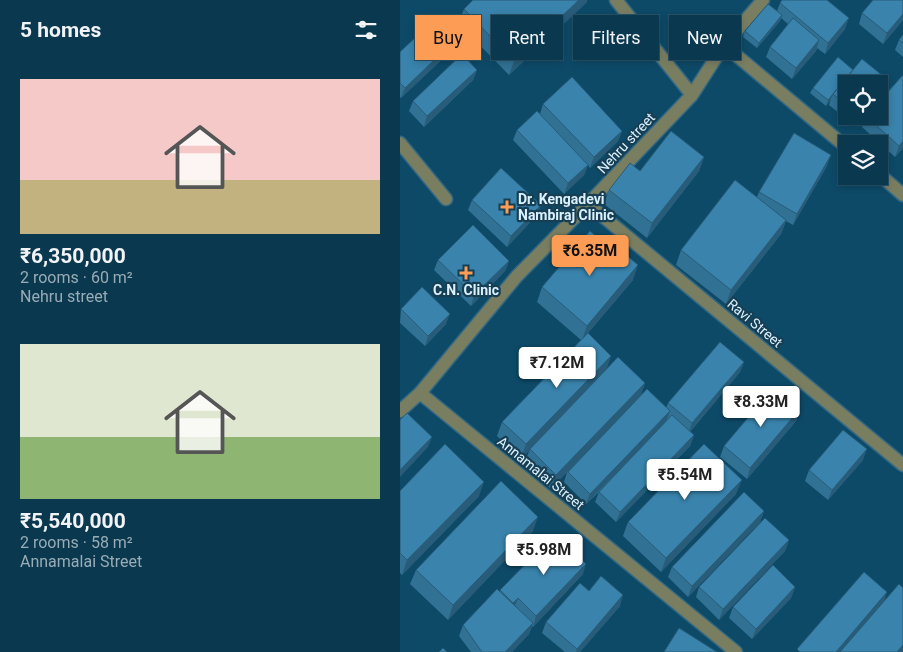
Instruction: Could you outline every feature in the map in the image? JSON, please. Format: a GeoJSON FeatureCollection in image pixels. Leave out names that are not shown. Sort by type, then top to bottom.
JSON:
{"type":"FeatureCollection","features":[{"type":"Feature","properties":{"kind":"street"},"geometry":{"type":"LineString","coordinates":[[616,0],[692,95]]}},
{"type":"Feature","properties":{"kind":"street","name":"Nehru street"},"geometry":{"type":"LineString","coordinates":[[741,25],[763,0]]}},
{"type":"Feature","properties":{"kind":"street"},"geometry":{"type":"LineString","coordinates":[[741,59],[838,140]]}},
{"type":"Feature","properties":{"kind":"street","name":"Nehru street"},"geometry":{"type":"LineString","coordinates":[[400,411],[420,393],[516,276],[692,95],[714,60]]}},
{"type":"Feature","properties":{"kind":"street"},"geometry":{"type":"LineString","coordinates":[[400,143],[446,199]]}},
{"type":"Feature","properties":{"kind":"street"},"geometry":{"type":"LineString","coordinates":[[888,182],[903,194]]}},
{"type":"Feature","properties":{"kind":"street","name":"Ravi Street"},"geometry":{"type":"LineString","coordinates":[[588,204],[903,465]]}},
{"type":"Feature","properties":{"kind":"street","name":"Annamalai Street"},"geometry":{"type":"LineString","coordinates":[[420,393],[736,652]]}},
{"type":"Feature","properties":{"kind":"building"},"geometry":{"type":"Polygon","coordinates":[[[473,0],[579,0],[563,15],[491,15],[491,37],[481,27],[481,15],[470,15],[464,9],[473,0]]]}},
{"type":"Feature","properties":{"kind":"building"},"geometry":{"type":"Polygon","coordinates":[[[782,0],[827,0],[849,18],[828,43],[780,3],[782,0]]]}},
{"type":"Feature","properties":{"kind":"building"},"geometry":{"type":"Polygon","coordinates":[[[873,0],[903,0],[903,14],[887,33],[862,13],[873,0]]]}},
{"type":"Feature","properties":{"kind":"building"},"geometry":{"type":"Polygon","coordinates":[[[768,4],[782,15],[759,43],[745,31],[768,4]]]}},
{"type":"Feature","properties":{"kind":"building"},"geometry":{"type":"Polygon","coordinates":[[[793,18],[819,40],[796,68],[770,47],[793,18]]]}},
{"type":"Feature","properties":{"kind":"building"},"geometry":{"type":"Polygon","coordinates":[[[903,35],[903,43],[899,40],[903,35]]]}},
{"type":"Feature","properties":{"kind":"building"},"geometry":{"type":"Polygon","coordinates":[[[415,38],[415,60],[434,60],[405,88],[400,83],[400,52],[415,38]]]}},
{"type":"Feature","properties":{"kind":"building"},"geometry":{"type":"Polygon","coordinates":[[[838,57],[853,70],[849,75],[838,75],[838,88],[828,100],[813,88],[838,57]]]}},
{"type":"Feature","properties":{"kind":"building"},"geometry":{"type":"Polygon","coordinates":[[[862,59],[882,75],[849,75],[862,59]]]}},
{"type":"Feature","properties":{"kind":"building"},"geometry":{"type":"Polygon","coordinates":[[[456,60],[468,60],[477,70],[427,116],[413,101],[456,60]]]}},
{"type":"Feature","properties":{"kind":"building"},"geometry":{"type":"Polygon","coordinates":[[[903,75],[903,141],[899,146],[876,125],[888,125],[888,92],[903,75]]]}},
{"type":"Feature","properties":{"kind":"building"},"geometry":{"type":"Polygon","coordinates":[[[572,77],[622,131],[594,157],[543,104],[572,77]]]}},
{"type":"Feature","properties":{"kind":"building"},"geometry":{"type":"Polygon","coordinates":[[[838,88],[838,98],[833,94],[838,88]]]}},
{"type":"Feature","properties":{"kind":"building"},"geometry":{"type":"Polygon","coordinates":[[[537,111],[588,165],[568,183],[517,130],[537,111]]]}},
{"type":"Feature","properties":{"kind":"building"},"geometry":{"type":"Polygon","coordinates":[[[671,131],[704,157],[652,223],[609,190],[630,163],[640,171],[671,131]]]}},
{"type":"Feature","properties":{"kind":"building"},"geometry":{"type":"Polygon","coordinates":[[[794,133],[831,155],[797,214],[759,192],[794,133]]]}},
{"type":"Feature","properties":{"kind":"building"},"geometry":{"type":"Polygon","coordinates":[[[501,168],[541,205],[511,236],[472,200],[501,168]]]}},
{"type":"Feature","properties":{"kind":"building"},"geometry":{"type":"Polygon","coordinates":[[[735,180],[786,220],[731,290],[681,250],[735,180]]]}},
{"type":"Feature","properties":{"kind":"building"},"geometry":{"type":"Polygon","coordinates":[[[473,225],[509,261],[474,295],[438,260],[473,225]]]}},
{"type":"Feature","properties":{"kind":"building"},"geometry":{"type":"Polygon","coordinates":[[[590,231],[605,244],[609,240],[638,265],[587,326],[542,287],[590,231]]]}},
{"type":"Feature","properties":{"kind":"building"},"geometry":{"type":"Polygon","coordinates":[[[422,287],[450,314],[428,336],[401,309],[422,287]]]}},
{"type":"Feature","properties":{"kind":"building"},"geometry":{"type":"Polygon","coordinates":[[[588,333],[611,356],[526,444],[502,422],[588,333]]]}},
{"type":"Feature","properties":{"kind":"building"},"geometry":{"type":"Polygon","coordinates":[[[720,342],[744,362],[692,423],[668,403],[720,342]]]}},
{"type":"Feature","properties":{"kind":"building"},"geometry":{"type":"Polygon","coordinates":[[[618,357],[645,383],[556,475],[530,449],[618,357]]]}},
{"type":"Feature","properties":{"kind":"building"},"geometry":{"type":"Polygon","coordinates":[[[773,388],[799,410],[750,468],[724,446],[773,388]]]}},
{"type":"Feature","properties":{"kind":"building"},"geometry":{"type":"Polygon","coordinates":[[[647,389],[670,411],[590,494],[568,472],[647,389]]]}},
{"type":"Feature","properties":{"kind":"building"},"geometry":{"type":"Polygon","coordinates":[[[407,413],[432,437],[400,470],[400,420],[407,413]]]}},
{"type":"Feature","properties":{"kind":"building"},"geometry":{"type":"Polygon","coordinates":[[[672,415],[694,435],[620,512],[599,492],[672,415]]]}},
{"type":"Feature","properties":{"kind":"building"},"geometry":{"type":"Polygon","coordinates":[[[843,430],[867,449],[832,490],[809,470],[843,430]]]}},
{"type":"Feature","properties":{"kind":"building"},"geometry":{"type":"Polygon","coordinates":[[[445,444],[484,482],[407,560],[400,553],[400,491],[445,444]]]}},
{"type":"Feature","properties":{"kind":"building"},"geometry":{"type":"Polygon","coordinates":[[[704,444],[742,480],[666,558],[628,522],[704,444]]]}},
{"type":"Feature","properties":{"kind":"building"},"geometry":{"type":"Polygon","coordinates":[[[501,481],[538,517],[453,605],[416,570],[501,481]]]}},
{"type":"Feature","properties":{"kind":"building"},"geometry":{"type":"Polygon","coordinates":[[[744,492],[764,511],[692,586],[672,567],[744,492]]]}},
{"type":"Feature","properties":{"kind":"building"},"geometry":{"type":"Polygon","coordinates":[[[765,518],[789,540],[723,609],[699,587],[765,518]]]}},
{"type":"Feature","properties":{"kind":"building"},"geometry":{"type":"Polygon","coordinates":[[[555,534],[586,564],[536,616],[518,598],[513,603],[500,590],[555,534]]]}},
{"type":"Feature","properties":{"kind":"building"},"geometry":{"type":"Polygon","coordinates":[[[773,565],[795,587],[756,629],[733,607],[773,565]]]}},
{"type":"Feature","properties":{"kind":"building"},"geometry":{"type":"Polygon","coordinates":[[[864,572],[887,592],[836,652],[800,652],[797,649],[864,572]]]}},
{"type":"Feature","properties":{"kind":"building"},"geometry":{"type":"Polygon","coordinates":[[[601,576],[623,595],[577,649],[546,622],[580,583],[589,591],[601,576]]]}},
{"type":"Feature","properties":{"kind":"building"},"geometry":{"type":"Polygon","coordinates":[[[899,584],[903,588],[903,645],[897,652],[840,652],[899,584]]]}},
{"type":"Feature","properties":{"kind":"building"},"geometry":{"type":"Polygon","coordinates":[[[497,589],[533,623],[505,652],[482,652],[463,625],[497,589]]]}},
{"type":"Feature","properties":{"kind":"building"},"geometry":{"type":"Polygon","coordinates":[[[679,628],[717,652],[664,652],[679,628]]]}},
{"type":"Feature","properties":{"kind":"building"},"geometry":{"type":"Polygon","coordinates":[[[443,648],[447,652],[439,652],[443,648]]]}},
{"type":"Feature","properties":{"kind":"place","name":"Dr. Kengadevi Nambiraj Clinic"},"geometry":{"type":"Point","coordinates":[507,207]}},
{"type":"Feature","properties":{"kind":"place","name":"C.N. Clinic"},"geometry":{"type":"Point","coordinates":[466,273]}}]}
